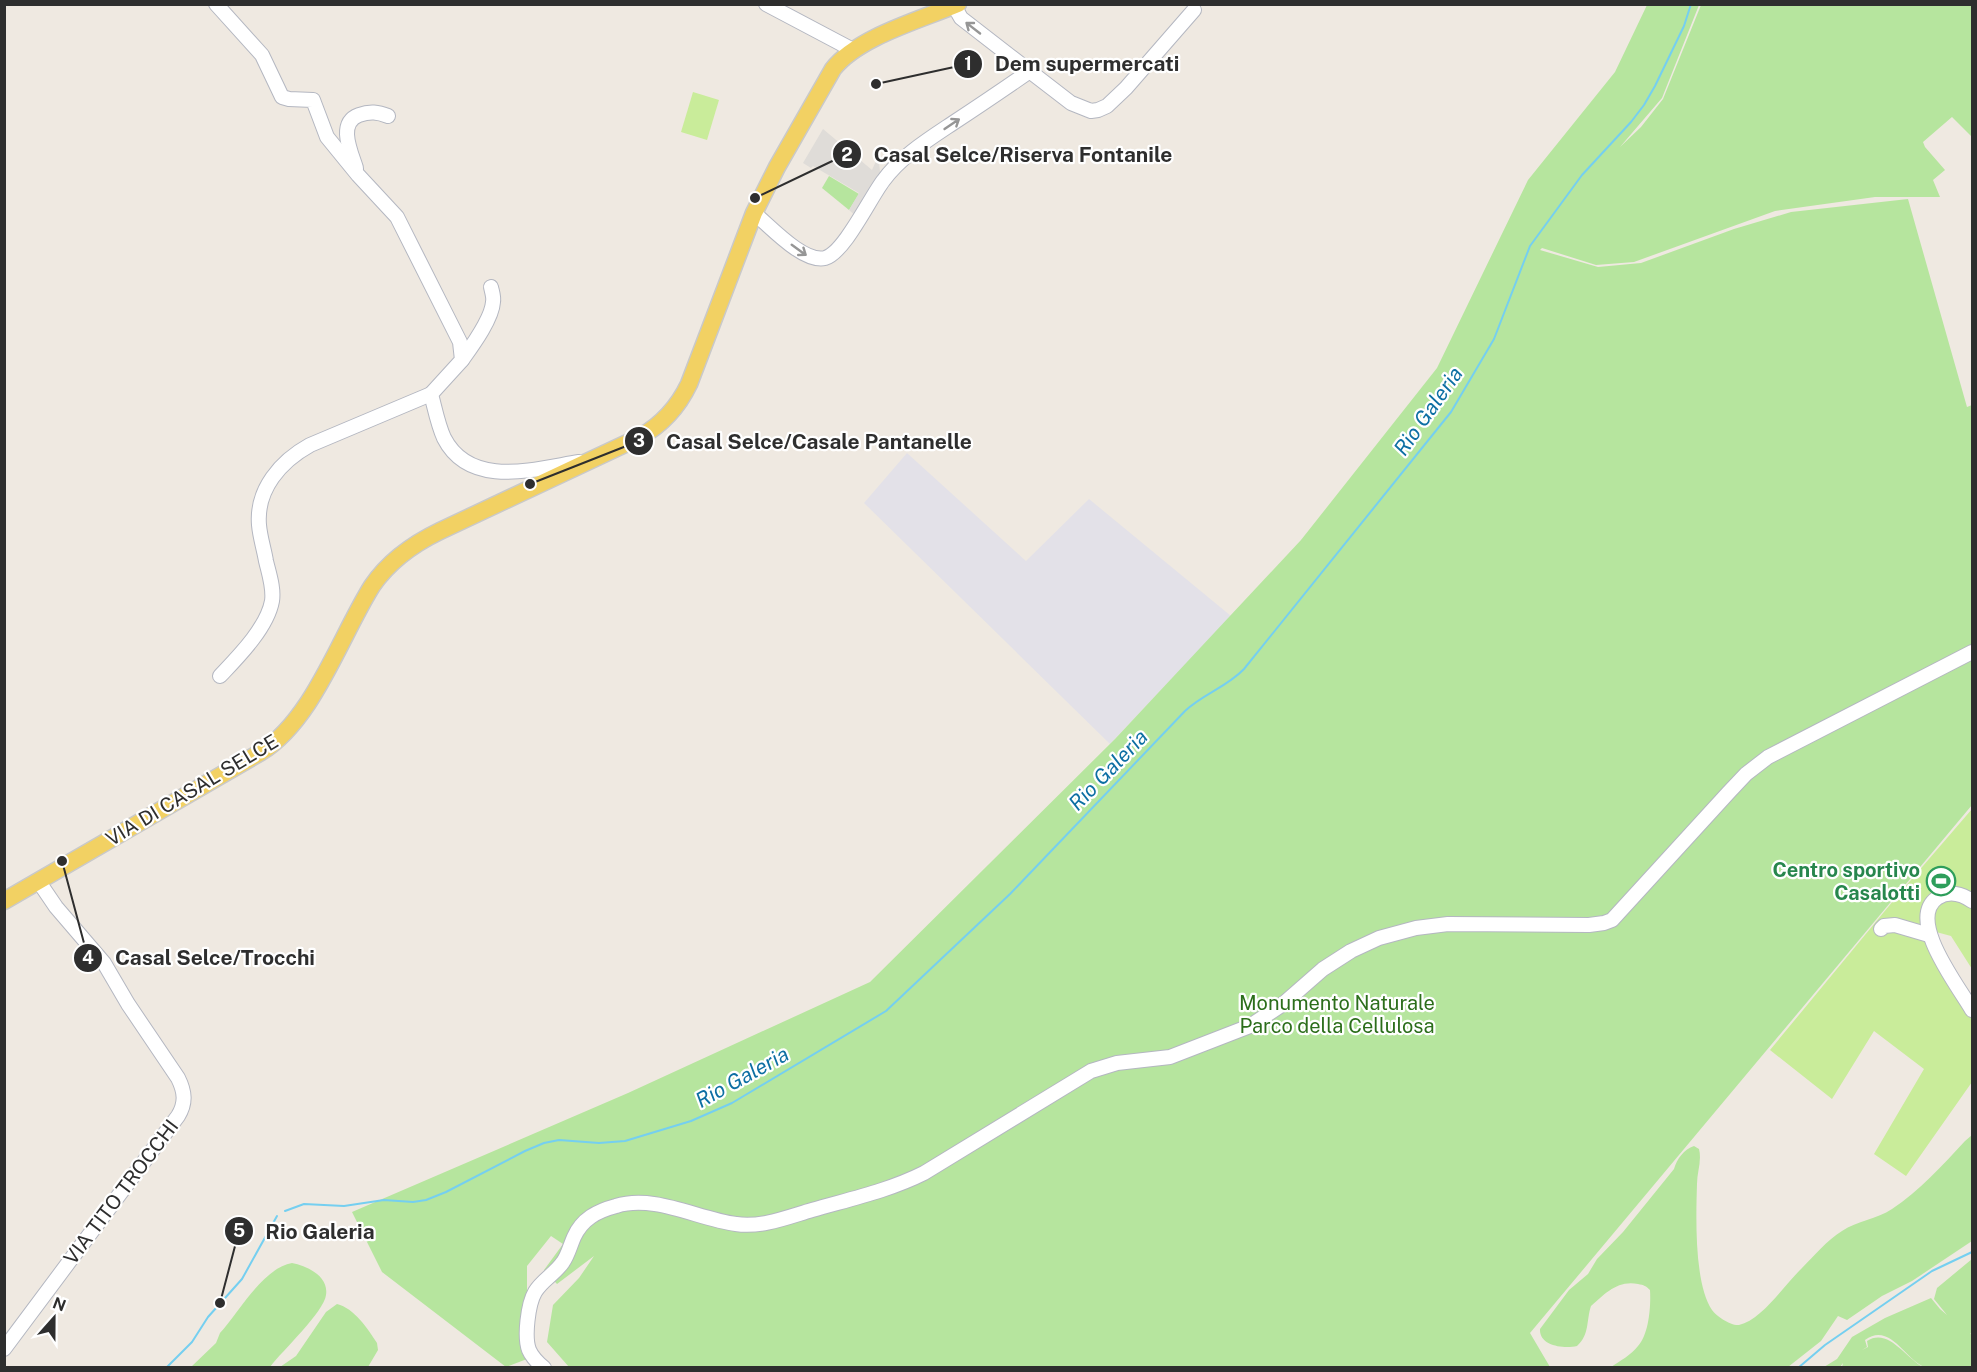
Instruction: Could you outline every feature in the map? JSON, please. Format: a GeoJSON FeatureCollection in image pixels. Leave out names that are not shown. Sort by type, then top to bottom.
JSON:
{"type":"FeatureCollection","features":[{"type":"Feature","properties":{"kind":"main road","name":"VIA DI CASAL SELCE"},"geometry":{"type":"LineString","coordinates":[[4,901],[261,752],[285,733],[305,708],[372,586],[381,573],[400,555],[440,531],[590,461],[653,428],[667,418],[682,398],[692,377],[754,213],[777,166],[828,76],[838,63],[853,50],[873,39],[955,5]]}},
{"type":"Feature","properties":{"kind":"street"},"geometry":{"type":"LineString","coordinates":[[216,4],[262,55],[282,97],[313,100],[326,135],[358,176],[397,217],[459,338],[462,360]]}},
{"type":"Feature","properties":{"kind":"street"},"geometry":{"type":"LineString","coordinates":[[766,4],[853,50]]}},
{"type":"Feature","properties":{"kind":"street"},"geometry":{"type":"LineString","coordinates":[[955,5],[962,19],[1075,105],[1087,110],[1101,109],[1126,88],[1194,10]]}},
{"type":"Feature","properties":{"kind":"street"},"geometry":{"type":"LineString","coordinates":[[754,213],[807,255],[816,258],[832,255],[852,230],[883,181],[901,162],[936,134],[1029,71]]}},
{"type":"Feature","properties":{"kind":"street"},"geometry":{"type":"LineString","coordinates":[[358,176],[348,140],[347,131],[350,121],[356,116],[370,112],[388,116]]}},
{"type":"Feature","properties":{"kind":"street"},"geometry":{"type":"LineString","coordinates":[[220,676],[250,642],[271,606],[272,588],[259,519],[262,498],[272,479],[294,455],[310,445],[431,394],[462,360],[485,324],[492,308],[491,287]]}},
{"type":"Feature","properties":{"kind":"street"},"geometry":{"type":"LineString","coordinates":[[431,394],[445,439],[458,456],[472,466],[487,471],[502,472],[590,461]]}},
{"type":"Feature","properties":{"kind":"street"},"geometry":{"type":"LineString","coordinates":[[544,1368],[531,1354],[528,1347],[532,1297],[560,1266],[579,1227],[599,1211],[618,1205],[636,1203],[675,1209],[728,1223],[754,1225],[865,1195],[901,1184],[924,1173],[1091,1071],[1117,1063],[1170,1057],[1250,1026],[1283,1004],[1323,969],[1351,951],[1379,938],[1416,928],[1448,924],[1579,926],[1612,920],[1746,774],[1768,757],[1972,652]]}},
{"type":"Feature","properties":{"kind":"street","name":"VIA TITO TROCCHI"},"geometry":{"type":"LineString","coordinates":[[4,1348],[178,1116],[184,1101],[183,1089],[178,1078],[110,973],[56,907],[39,882]]}},
{"type":"Feature","properties":{"kind":"street"},"geometry":{"type":"LineString","coordinates":[[1972,901],[1954,894],[1947,894],[1936,899],[1927,915],[1929,935],[1972,1010]]}},
{"type":"Feature","properties":{"kind":"street"},"geometry":{"type":"LineString","coordinates":[[1881,929],[1884,926],[1895,926],[1929,935]]}},
{"type":"Feature","properties":{"kind":"shaded area"},"geometry":{"type":"Polygon","coordinates":[[[823,129],[872,170],[876,161],[879,163],[881,180],[857,217],[849,210],[859,193],[813,166],[811,168],[803,163],[823,129]]]}},
{"type":"Feature","properties":{"kind":"shaded area"},"geometry":{"type":"Polygon","coordinates":[[[907,453],[1026,561],[1089,499],[1231,616],[1110,744],[864,503],[907,453]]]}},
{"type":"Feature","properties":{"kind":"green space","name":"Monumento Naturale Parco della Cellulosa"},"geometry":{"type":"Polygon","coordinates":[[[1647,5],[1699,5],[1662,98],[1620,147],[1641,127],[1663,99],[1701,5],[1972,5],[1972,137],[1952,117],[1923,142],[1945,170],[1933,180],[1940,197],[1875,197],[1775,211],[1634,262],[1596,265],[1542,248],[1540,250],[1598,267],[1641,263],[1734,229],[1791,212],[1908,199],[1967,407],[1972,405],[1972,805],[1530,1333],[1550,1367],[569,1367],[547,1342],[553,1305],[579,1278],[594,1256],[557,1284],[544,1270],[563,1244],[551,1236],[527,1266],[527,1359],[506,1367],[382,1272],[352,1212],[628,1093],[870,982],[1115,739],[1301,540],[1437,368],[1528,180],[1615,72],[1647,5]]]}},
{"type":"Feature","properties":{"kind":"green space"},"geometry":{"type":"Polygon","coordinates":[[[693,92],[719,100],[707,140],[681,132],[693,92]]]}},
{"type":"Feature","properties":{"kind":"green space"},"geometry":{"type":"Polygon","coordinates":[[[829,176],[859,194],[849,210],[822,188],[829,176]]]}},
{"type":"Feature","properties":{"kind":"green space"},"geometry":{"type":"Polygon","coordinates":[[[1972,809],[1972,969],[1951,936],[1925,929],[1972,1016],[1972,1082],[1906,1176],[1874,1154],[1924,1069],[1874,1031],[1832,1099],[1770,1050],[1972,809]]]}},
{"type":"Feature","properties":{"kind":"green space"},"geometry":{"type":"Polygon","coordinates":[[[1972,1135],[1972,1241],[1847,1320],[1838,1316],[1821,1341],[1788,1367],[1611,1367],[1635,1349],[1642,1341],[1647,1327],[1650,1290],[1645,1286],[1631,1283],[1618,1286],[1591,1306],[1586,1332],[1577,1346],[1553,1345],[1541,1335],[1540,1329],[1569,1290],[1588,1274],[1597,1259],[1623,1232],[1674,1169],[1681,1155],[1690,1147],[1694,1146],[1699,1149],[1700,1153],[1697,1184],[1697,1249],[1702,1284],[1712,1310],[1720,1318],[1739,1325],[1748,1322],[1765,1309],[1831,1239],[1848,1228],[1886,1212],[1902,1202],[1972,1135]]]}},
{"type":"Feature","properties":{"kind":"green space"},"geometry":{"type":"Polygon","coordinates":[[[1972,1259],[1972,1334],[1970,1333],[1972,1336],[1972,1367],[1942,1369],[1925,1367],[1890,1339],[1882,1335],[1874,1335],[1865,1340],[1867,1347],[1862,1350],[1868,1347],[1867,1341],[1882,1338],[1897,1345],[1917,1363],[1923,1367],[1842,1367],[1843,1363],[1840,1367],[1824,1367],[1837,1359],[1852,1337],[1885,1318],[1931,1298],[1947,1315],[1934,1299],[1937,1288],[1972,1259]]]}},
{"type":"Feature","properties":{"kind":"green space"},"geometry":{"type":"Polygon","coordinates":[[[292,1263],[310,1269],[321,1277],[326,1288],[326,1295],[311,1321],[270,1367],[191,1367],[216,1343],[220,1333],[261,1282],[271,1273],[292,1263]]]}},
{"type":"Feature","properties":{"kind":"green space"},"geometry":{"type":"Polygon","coordinates":[[[337,1304],[355,1314],[377,1343],[378,1350],[368,1367],[280,1367],[296,1356],[326,1312],[337,1304]]]}},
{"type":"Feature","properties":{"kind":"waterway","name":"Rio Galeria"},"geometry":{"type":"LineString","coordinates":[[285,1211],[304,1204],[344,1206],[384,1200],[413,1202],[426,1200],[544,1143],[559,1140],[599,1143],[625,1141],[691,1121],[732,1103],[886,1011],[1010,894],[1185,711],[1244,669],[1451,412],[1494,339],[1530,246],[1582,175],[1644,105],[1684,26],[1691,4]]}},
{"type":"Feature","properties":{"kind":"waterway","name":"Rio Galeria"},"geometry":{"type":"LineString","coordinates":[[166,1368],[192,1342],[208,1317],[242,1279],[277,1216]]}},
{"type":"Feature","properties":{"kind":"waterway"},"geometry":{"type":"LineString","coordinates":[[1798,1368],[1825,1345],[1932,1271],[1972,1252]]}},
{"type":"Feature","properties":{"kind":"place","name":"Dem supermercati"},"geometry":{"type":"Point","coordinates":[876,84]}},
{"type":"Feature","properties":{"kind":"place","name":"Casal Selce/Riserva Fontanile"},"geometry":{"type":"Point","coordinates":[755,198]}},
{"type":"Feature","properties":{"kind":"place","name":"Casal Selce/Casale Pantanelle"},"geometry":{"type":"Point","coordinates":[530,484]}},
{"type":"Feature","properties":{"kind":"place","name":"Casal Selce/Trocchi"},"geometry":{"type":"Point","coordinates":[62,861]}},
{"type":"Feature","properties":{"kind":"place","name":"Centro sportivo Casalotti"},"geometry":{"type":"Point","coordinates":[1941,881]}},
{"type":"Feature","properties":{"kind":"place","name":"Rio Galeria"},"geometry":{"type":"Point","coordinates":[220,1303]}}]}
